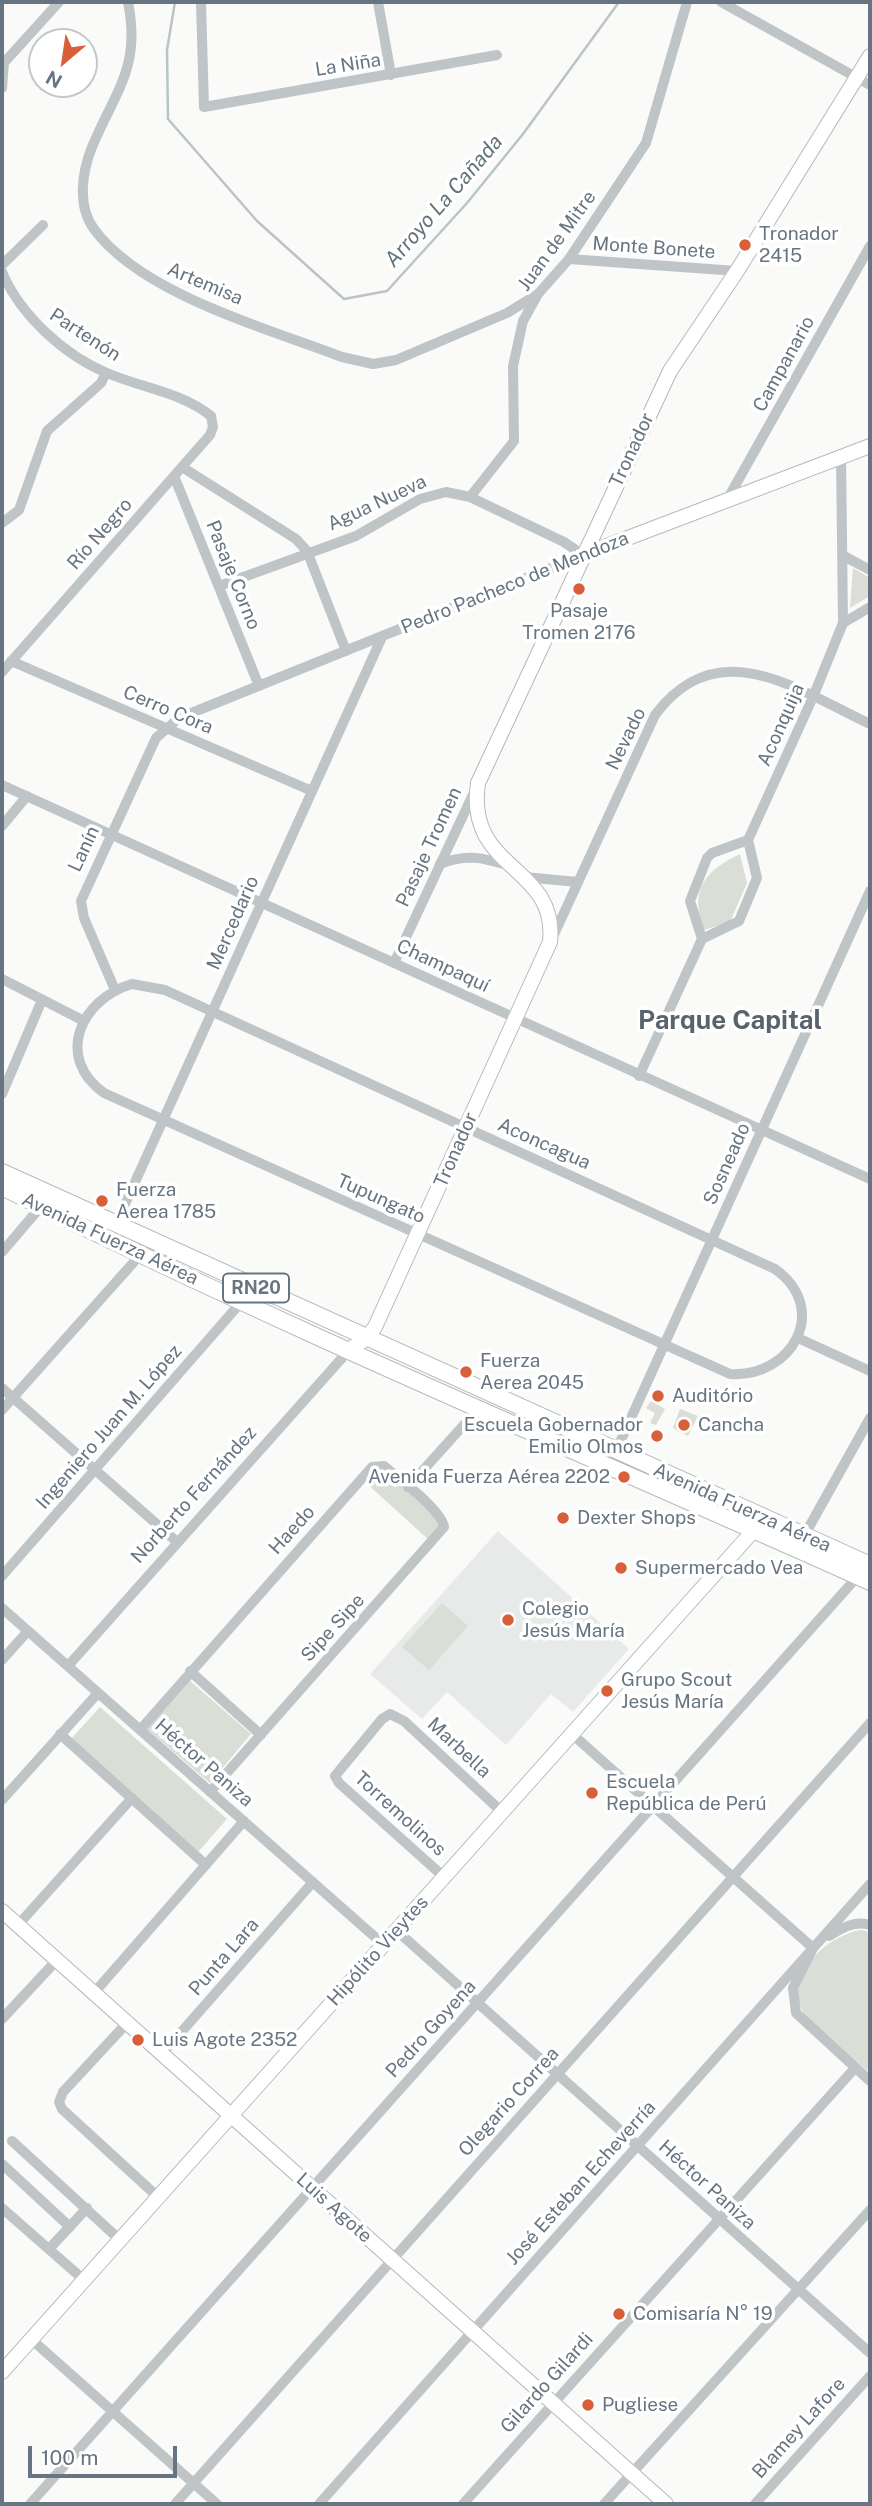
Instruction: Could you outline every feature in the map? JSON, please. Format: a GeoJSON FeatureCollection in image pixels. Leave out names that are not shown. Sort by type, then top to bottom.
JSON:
{"type":"FeatureCollection","features":[{"type":"Feature","properties":{"kind":"main road","name":"Tronador"},"geometry":{"type":"LineString","coordinates":[[350,1349],[366,1339],[375,1327],[550,942],[552,928],[545,900],[488,843],[480,828],[476,813],[478,783],[670,371],[864,82],[870,56]]}},
{"type":"Feature","properties":{"kind":"main road","name":"Pedro Pacheco de Mendoza"},"geometry":{"type":"LineString","coordinates":[[583,555],[870,446]]}},
{"type":"Feature","properties":{"kind":"main road","name":"Avenida Fuerza Aérea"},"geometry":{"type":"LineString","coordinates":[[2,1172],[141,1254],[478,1408],[864,1579]]}},
{"type":"Feature","properties":{"kind":"main road","name":"Avenida Fuerza Aérea"},"geometry":{"type":"LineString","coordinates":[[2,1187],[116,1224],[870,1565]]}},
{"type":"Feature","properties":{"kind":"main road","name":"Hipólito Vieytes"},"geometry":{"type":"LineString","coordinates":[[2,2372],[754,1530]]}},
{"type":"Feature","properties":{"kind":"main road","name":"Luis Agote"},"geometry":{"type":"LineString","coordinates":[[2,1911],[666,2504]]}},
{"type":"Feature","properties":{"kind":"street"},"geometry":{"type":"LineString","coordinates":[[2,88],[3,62],[59,2]]}},
{"type":"Feature","properties":{"kind":"street","name":"Artemisa"},"geometry":{"type":"LineString","coordinates":[[128,2],[134,36],[131,60],[88,160],[83,198],[93,229],[151,280],[342,357],[373,364],[396,360],[507,313],[538,294]]}},
{"type":"Feature","properties":{"kind":"street","name":"La Niña"},"geometry":{"type":"LineString","coordinates":[[201,2],[204,107],[497,55]]}},
{"type":"Feature","properties":{"kind":"street"},"geometry":{"type":"LineString","coordinates":[[378,2],[391,75]]}},
{"type":"Feature","properties":{"kind":"street","name":"Juan de Mitre"},"geometry":{"type":"LineString","coordinates":[[470,497],[512,447],[515,434],[514,352],[523,321],[538,294],[569,259],[646,144],[687,2]]}},
{"type":"Feature","properties":{"kind":"street"},"geometry":{"type":"LineString","coordinates":[[721,2],[864,82]]}},
{"type":"Feature","properties":{"kind":"street"},"geometry":{"type":"LineString","coordinates":[[2,265],[43,225]]}},
{"type":"Feature","properties":{"kind":"street","name":"Campanario"},"geometry":{"type":"LineString","coordinates":[[727,500],[870,246]]}},
{"type":"Feature","properties":{"kind":"street","name":"Monte Bonete"},"geometry":{"type":"LineString","coordinates":[[569,259],[737,271]]}},
{"type":"Feature","properties":{"kind":"street","name":"Partenón"},"geometry":{"type":"LineString","coordinates":[[2,272],[9,289],[33,322],[106,373],[191,401],[211,416]]}},
{"type":"Feature","properties":{"kind":"street"},"geometry":{"type":"LineString","coordinates":[[2,523],[19,510],[47,430],[101,383],[106,373]]}},
{"type":"Feature","properties":{"kind":"street","name":"Río Negro"},"geometry":{"type":"LineString","coordinates":[[2,672],[210,435],[213,427],[211,416]]}},
{"type":"Feature","properties":{"kind":"street","name":"Aconquija"},"geometry":{"type":"LineString","coordinates":[[748,840],[813,697],[843,623],[841,455]]}},
{"type":"Feature","properties":{"kind":"street"},"geometry":{"type":"LineString","coordinates":[[178,472],[296,539],[307,551],[346,651]]}},
{"type":"Feature","properties":{"kind":"street","name":"Pasaje Corno"},"geometry":{"type":"LineString","coordinates":[[178,472],[219,586],[260,686]]}},
{"type":"Feature","properties":{"kind":"street","name":"Agua Nueva"},"geometry":{"type":"LineString","coordinates":[[219,586],[307,551],[356,536],[428,495],[454,492],[564,542],[583,555]]}},
{"type":"Feature","properties":{"kind":"street","name":"Pedro Pacheco de Mendoza"},"geometry":{"type":"LineString","coordinates":[[164,728],[179,718],[583,555]]}},
{"type":"Feature","properties":{"kind":"street"},"geometry":{"type":"LineString","coordinates":[[842,555],[870,570]]}},
{"type":"Feature","properties":{"kind":"street"},"geometry":{"type":"LineString","coordinates":[[843,623],[870,607]]}},
{"type":"Feature","properties":{"kind":"street","name":"Mercedario"},"geometry":{"type":"LineString","coordinates":[[116,1224],[382,637]]}},
{"type":"Feature","properties":{"kind":"street","name":"Cerro Cora"},"geometry":{"type":"LineString","coordinates":[[11,661],[312,791]]}},
{"type":"Feature","properties":{"kind":"street","name":"Nevado"},"geometry":{"type":"LineString","coordinates":[[578,882],[654,715],[680,687],[721,670],[737,669],[813,697],[870,724]]}},
{"type":"Feature","properties":{"kind":"street","name":"Lanín"},"geometry":{"type":"LineString","coordinates":[[115,990],[84,918],[80,901],[156,738],[164,728]]}},
{"type":"Feature","properties":{"kind":"street","name":"Pasaje Tromen"},"geometry":{"type":"LineString","coordinates":[[394,963],[478,783]]}},
{"type":"Feature","properties":{"kind":"street","name":"Champaquí"},"geometry":{"type":"LineString","coordinates":[[2,785],[761,1132],[870,1179]]}},
{"type":"Feature","properties":{"kind":"street"},"geometry":{"type":"LineString","coordinates":[[2,826],[27,796]]}},
{"type":"Feature","properties":{"kind":"street"},"geometry":{"type":"LineString","coordinates":[[639,1076],[702,939],[690,901],[707,858],[712,853],[748,840],[757,878],[739,921],[732,927],[702,939]]}},
{"type":"Feature","properties":{"kind":"street","name":"Tronador"},"geometry":{"type":"LineString","coordinates":[[440,864],[456,858],[480,856],[510,866]]}},
{"type":"Feature","properties":{"kind":"street"},"geometry":{"type":"LineString","coordinates":[[524,877],[578,882]]}},
{"type":"Feature","properties":{"kind":"street","name":"Tronador"},"geometry":{"type":"LineString","coordinates":[[550,942],[578,882]]}},
{"type":"Feature","properties":{"kind":"street","name":"Sosneado"},"geometry":{"type":"LineString","coordinates":[[616,1451],[870,891]]}},
{"type":"Feature","properties":{"kind":"street"},"geometry":{"type":"LineString","coordinates":[[2,979],[84,1021],[96,1003],[115,990]]}},
{"type":"Feature","properties":{"kind":"street","name":"Aconcagua"},"geometry":{"type":"LineString","coordinates":[[115,990],[144,985],[165,990],[775,1269],[793,1285],[800,1306],[798,1338]]}},
{"type":"Feature","properties":{"kind":"street"},"geometry":{"type":"LineString","coordinates":[[2,1094],[42,1000]]}},
{"type":"Feature","properties":{"kind":"street","name":"Tupungato"},"geometry":{"type":"LineString","coordinates":[[84,1021],[77,1049],[78,1064],[92,1084],[163,1121],[664,1345],[730,1374],[743,1375],[771,1367],[791,1350],[798,1338]]}},
{"type":"Feature","properties":{"kind":"street"},"geometry":{"type":"LineString","coordinates":[[2,1252],[46,1200]]}},
{"type":"Feature","properties":{"kind":"street"},"geometry":{"type":"LineString","coordinates":[[2,1410],[141,1254]]}},
{"type":"Feature","properties":{"kind":"street","name":"Ingeniero Juan M. López"},"geometry":{"type":"LineString","coordinates":[[2,1576],[243,1300]]}},
{"type":"Feature","properties":{"kind":"street"},"geometry":{"type":"LineString","coordinates":[[798,1338],[870,1371]]}},
{"type":"Feature","properties":{"kind":"street","name":"Norberto Fernández"},"geometry":{"type":"LineString","coordinates":[[68,1666],[176,1541],[350,1349]]}},
{"type":"Feature","properties":{"kind":"street"},"geometry":{"type":"LineString","coordinates":[[2,1388],[176,1541]]}},
{"type":"Feature","properties":{"kind":"street"},"geometry":{"type":"LineString","coordinates":[[408,1487],[478,1408]]}},
{"type":"Feature","properties":{"kind":"street"},"geometry":{"type":"LineString","coordinates":[[804,1536],[869,1423]]}},
{"type":"Feature","properties":{"kind":"street","name":"Haedo"},"geometry":{"type":"LineString","coordinates":[[140,1730],[372,1467],[384,1466],[408,1487]]}},
{"type":"Feature","properties":{"kind":"street","name":"Sipe Sipe"},"geometry":{"type":"LineString","coordinates":[[210,1792],[444,1527],[442,1518],[408,1487]]}},
{"type":"Feature","properties":{"kind":"street"},"geometry":{"type":"LineString","coordinates":[[754,1530],[772,1521]]}},
{"type":"Feature","properties":{"kind":"street","name":"Pedro Goyena"},"geometry":{"type":"LineString","coordinates":[[30,2504],[653,1806],[864,1579]]}},
{"type":"Feature","properties":{"kind":"street","name":"Héctor Paniza"},"geometry":{"type":"LineString","coordinates":[[2,1608],[384,1945]]}},
{"type":"Feature","properties":{"kind":"street"},"geometry":{"type":"LineString","coordinates":[[2,1660],[28,1631]]}},
{"type":"Feature","properties":{"kind":"street"},"geometry":{"type":"LineString","coordinates":[[190,1671],[261,1735]]}},
{"type":"Feature","properties":{"kind":"street"},"geometry":{"type":"LineString","coordinates":[[2,1800],[98,1693]]}},
{"type":"Feature","properties":{"kind":"street","name":"Marbella"},"geometry":{"type":"LineString","coordinates":[[335,1776],[382,1718],[390,1714],[404,1721],[502,1812]]}},
{"type":"Feature","properties":{"kind":"street","name":"Olegario Correa"},"geometry":{"type":"LineString","coordinates":[[175,2504],[870,1723]]}},
{"type":"Feature","properties":{"kind":"street"},"geometry":{"type":"LineString","coordinates":[[60,1734],[206,1865]]}},
{"type":"Feature","properties":{"kind":"street"},"geometry":{"type":"LineString","coordinates":[[572,1734],[813,1948]]}},
{"type":"Feature","properties":{"kind":"street","name":"Torremolinos"},"geometry":{"type":"LineString","coordinates":[[335,1776],[339,1783],[444,1877]]}},
{"type":"Feature","properties":{"kind":"street"},"geometry":{"type":"LineString","coordinates":[[18,1925],[132,1798]]}},
{"type":"Feature","properties":{"kind":"street"},"geometry":{"type":"LineString","coordinates":[[93,1993],[244,1821]]}},
{"type":"Feature","properties":{"kind":"street","name":"Punta Lara"},"geometry":{"type":"LineString","coordinates":[[162,2054],[313,1882]]}},
{"type":"Feature","properties":{"kind":"street","name":"José Esteban Echeverría"},"geometry":{"type":"LineString","coordinates":[[318,2504],[870,1884]]}},
{"type":"Feature","properties":{"kind":"street"},"geometry":{"type":"LineString","coordinates":[[870,1925],[862,1922],[847,1926],[813,1948],[793,1988],[796,2013],[870,2081]]}},
{"type":"Feature","properties":{"kind":"street","name":"Héctor Paniza"},"geometry":{"type":"LineString","coordinates":[[396,1930],[870,2353]]}},
{"type":"Feature","properties":{"kind":"street"},"geometry":{"type":"LineString","coordinates":[[2,2020],[55,1961]]}},
{"type":"Feature","properties":{"kind":"street"},"geometry":{"type":"LineString","coordinates":[[127,2023],[63,2092],[59,2102],[62,2109],[158,2197]]}},
{"type":"Feature","properties":{"kind":"street","name":"Gilardo Gilardi"},"geometry":{"type":"LineString","coordinates":[[463,2504],[855,2068]]}},
{"type":"Feature","properties":{"kind":"street"},"geometry":{"type":"LineString","coordinates":[[12,2141],[120,2240]]}},
{"type":"Feature","properties":{"kind":"street"},"geometry":{"type":"LineString","coordinates":[[2,2165],[69,2227]]}},
{"type":"Feature","properties":{"kind":"street"},"geometry":{"type":"LineString","coordinates":[[2,2208],[84,2280]]}},
{"type":"Feature","properties":{"kind":"street"},"geometry":{"type":"LineString","coordinates":[[49,2249],[87,2208]]}},
{"type":"Feature","properties":{"kind":"street"},"geometry":{"type":"LineString","coordinates":[[604,2504],[870,2210]]}},
{"type":"Feature","properties":{"kind":"street"},"geometry":{"type":"LineString","coordinates":[[31,2339],[217,2504]]}},
{"type":"Feature","properties":{"kind":"street","name":"Blamey Lafore"},"geometry":{"type":"LineString","coordinates":[[755,2504],[870,2376]]}},
{"type":"Feature","properties":{"kind":"shaded area"},"geometry":{"type":"Polygon","coordinates":[[[853,568],[870,578],[870,596],[850,608],[853,568]]]}},
{"type":"Feature","properties":{"kind":"shaded area"},"geometry":{"type":"Polygon","coordinates":[[[740,854],[747,883],[730,922],[704,930],[698,904],[703,884],[717,868],[740,854]]]}},
{"type":"Feature","properties":{"kind":"shaded area"},"geometry":{"type":"Polygon","coordinates":[[[651,1401],[665,1409],[656,1425],[650,1423],[655,1413],[646,1408],[651,1401]]]}},
{"type":"Feature","properties":{"kind":"shaded area","name":"Cancha"},"geometry":{"type":"Polygon","coordinates":[[[680,1409],[698,1416],[688,1436],[673,1428],[680,1409]]]}},
{"type":"Feature","properties":{"kind":"shaded area"},"geometry":{"type":"Polygon","coordinates":[[[373,1472],[385,1472],[439,1519],[439,1526],[429,1540],[365,1482],[373,1472]]]}},
{"type":"Feature","properties":{"kind":"shaded area","name":"Colegio Jesús María"},"geometry":{"type":"Polygon","coordinates":[[[498,1531],[629,1649],[573,1712],[551,1694],[506,1745],[447,1692],[422,1719],[370,1674],[498,1531]]]}},
{"type":"Feature","properties":{"kind":"shaded area"},"geometry":{"type":"Polygon","coordinates":[[[442,1603],[468,1626],[429,1670],[402,1647],[442,1603]]]}},
{"type":"Feature","properties":{"kind":"shaded area"},"geometry":{"type":"Polygon","coordinates":[[[189,1680],[251,1734],[210,1783],[147,1729],[189,1680]]]}},
{"type":"Feature","properties":{"kind":"shaded area"},"geometry":{"type":"Polygon","coordinates":[[[100,1707],[227,1819],[198,1852],[71,1739],[100,1707]]]}},
{"type":"Feature","properties":{"kind":"shaded area"},"geometry":{"type":"Polygon","coordinates":[[[861,1930],[870,1932],[870,2073],[826,2037],[805,2015],[799,2001],[798,1986],[811,1960],[822,1949],[835,1940],[861,1930]]]}},
{"type":"Feature","properties":{"kind":"waterway","name":"Arroyo La Cañada"},"geometry":{"type":"LineString","coordinates":[[175,2],[167,50],[168,119],[257,221],[344,299],[387,291],[467,203],[523,134],[619,2]]}},
{"type":"Feature","properties":{"kind":"place","name":"Tronador 2415"},"geometry":{"type":"Point","coordinates":[745,245]}},
{"type":"Feature","properties":{"kind":"place","name":"Pasaje Tromen 2176"},"geometry":{"type":"Point","coordinates":[579,589]}},
{"type":"Feature","properties":{"kind":"place","name":"Fuerza Aerea 1785"},"geometry":{"type":"Point","coordinates":[102,1201]}},
{"type":"Feature","properties":{"kind":"place","name":"Fuerza Aerea 2045"},"geometry":{"type":"Point","coordinates":[466,1372]}},
{"type":"Feature","properties":{"kind":"place","name":"Auditório"},"geometry":{"type":"Point","coordinates":[658,1396]}},
{"type":"Feature","properties":{"kind":"place","name":"Cancha"},"geometry":{"type":"Point","coordinates":[684,1425]}},
{"type":"Feature","properties":{"kind":"place","name":"Escuela Gobernador Emilio Olmos"},"geometry":{"type":"Point","coordinates":[657,1436]}},
{"type":"Feature","properties":{"kind":"place","name":"Avenida Fuerza Aérea 2202"},"geometry":{"type":"Point","coordinates":[624,1477]}},
{"type":"Feature","properties":{"kind":"place","name":"Dexter Shops"},"geometry":{"type":"Point","coordinates":[563,1518]}},
{"type":"Feature","properties":{"kind":"place","name":"Supermercado Vea"},"geometry":{"type":"Point","coordinates":[621,1568]}},
{"type":"Feature","properties":{"kind":"place","name":"Colegio Jesús María"},"geometry":{"type":"Point","coordinates":[508,1620]}},
{"type":"Feature","properties":{"kind":"place","name":"Grupo Scout Jesús María"},"geometry":{"type":"Point","coordinates":[607,1691]}},
{"type":"Feature","properties":{"kind":"place","name":"Escuela República de Perú"},"geometry":{"type":"Point","coordinates":[592,1793]}},
{"type":"Feature","properties":{"kind":"place","name":"Luis Agote 2352"},"geometry":{"type":"Point","coordinates":[138,2040]}},
{"type":"Feature","properties":{"kind":"place","name":"Comisaría N° 19"},"geometry":{"type":"Point","coordinates":[619,2314]}},
{"type":"Feature","properties":{"kind":"place","name":"Pugliese"},"geometry":{"type":"Point","coordinates":[588,2405]}},
{"type":"Feature","properties":{"kind":"district","name":"Parque Capital"},"geometry":{"type":"Point","coordinates":[730,1021]}}]}
